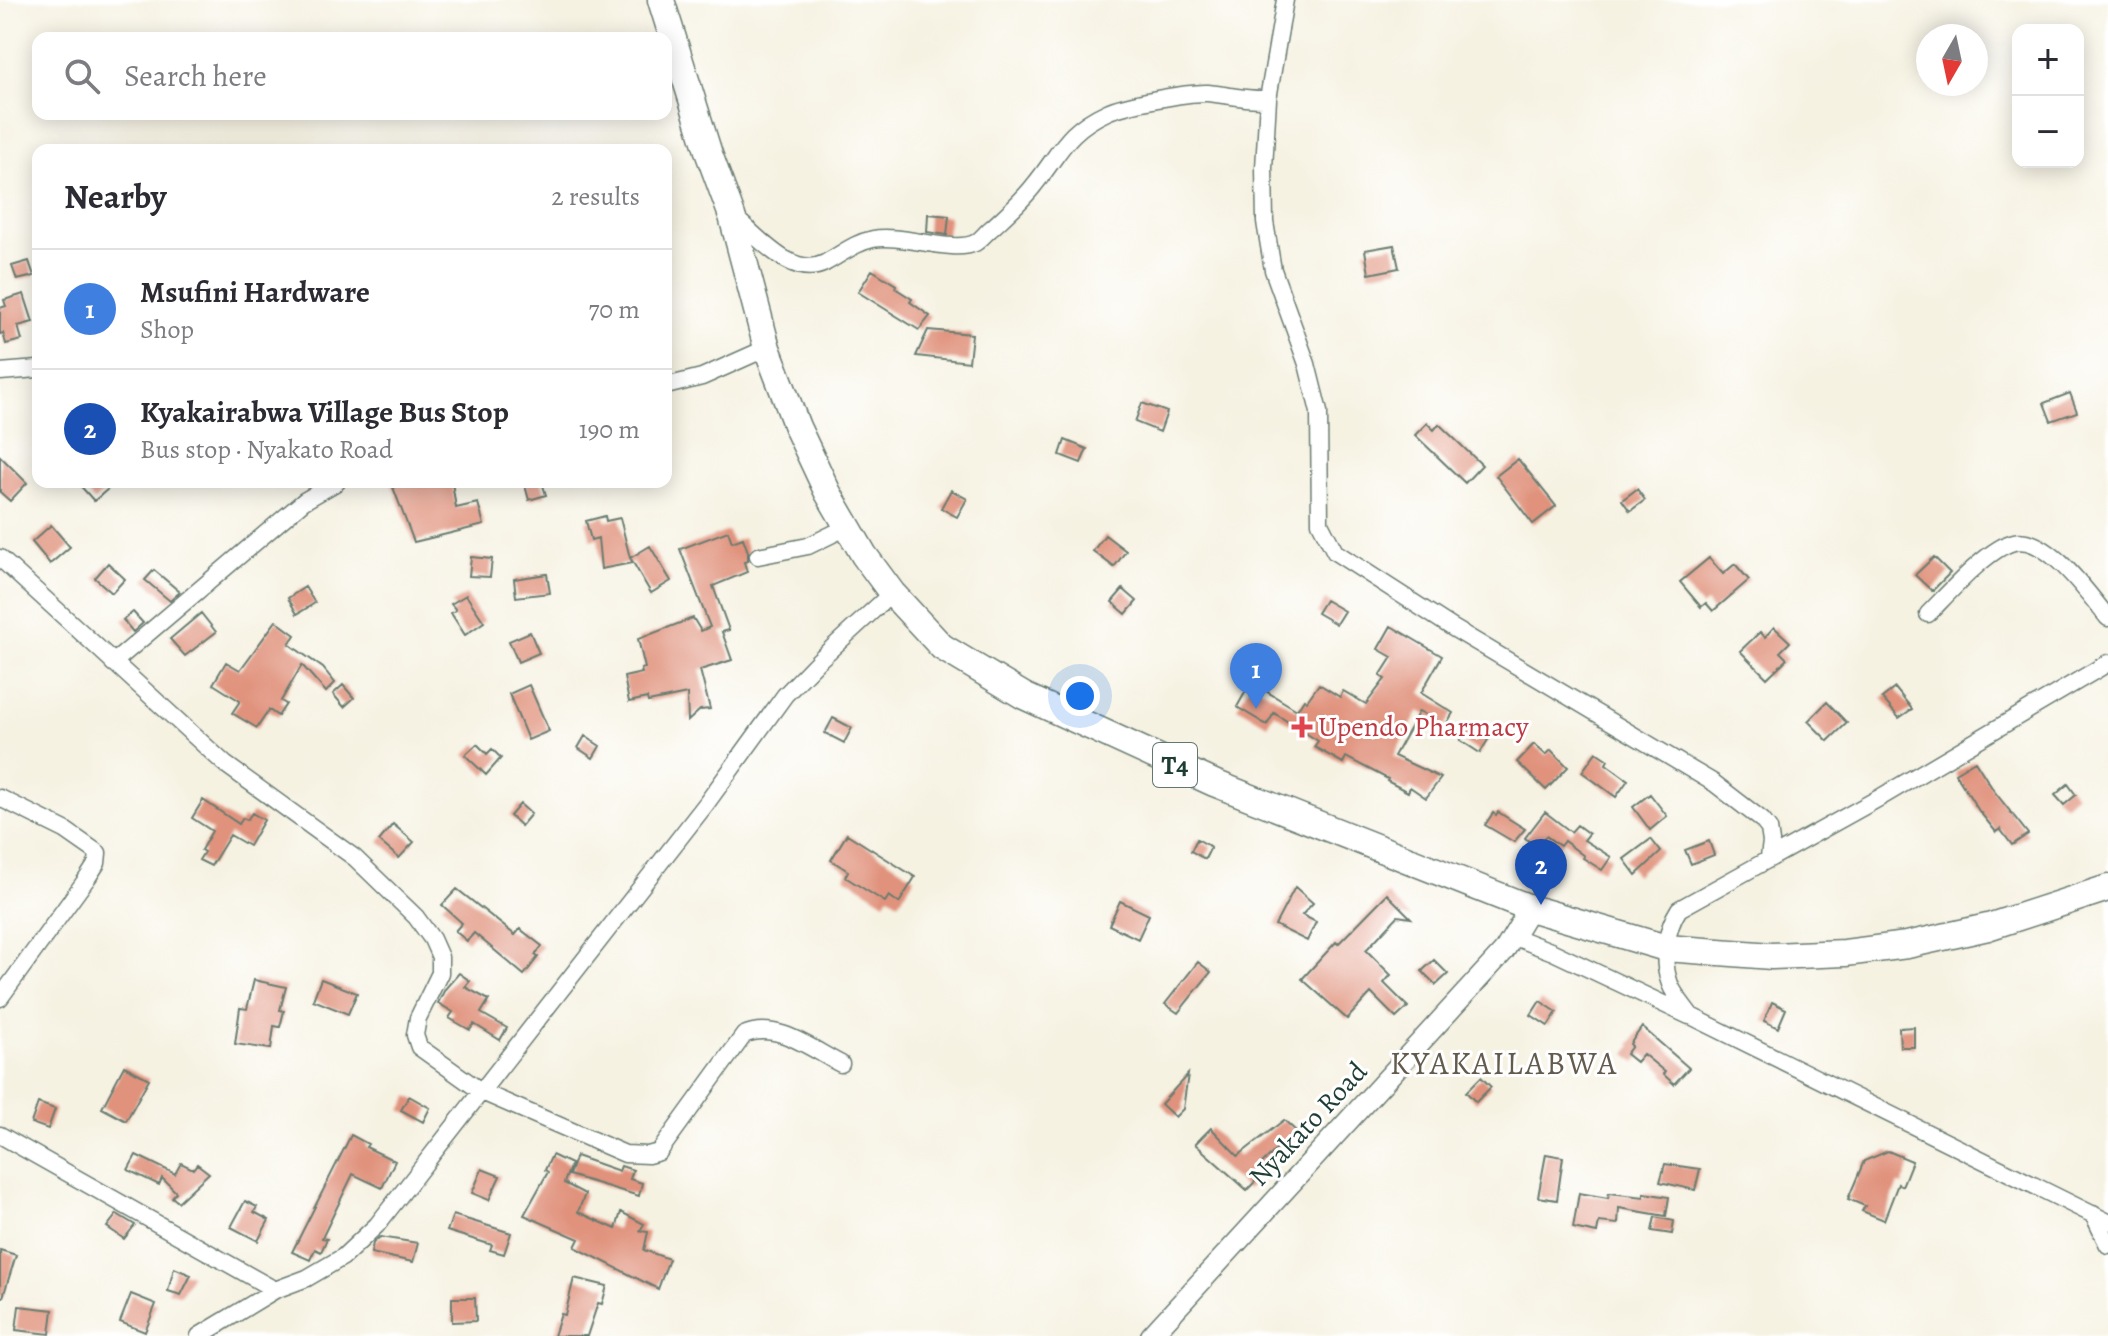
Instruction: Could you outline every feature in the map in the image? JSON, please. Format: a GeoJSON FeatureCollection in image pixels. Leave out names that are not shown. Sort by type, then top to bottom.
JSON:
{"type":"FeatureCollection","features":[{"type":"Feature","properties":{"kind":"highway","name":"T4"},"geometry":{"type":"LineString","coordinates":[[661,0],[671,32]]}},
{"type":"Feature","properties":{"kind":"highway","name":"T4"},"geometry":{"type":"LineString","coordinates":[[672,35],[732,216],[767,348],[797,427],[847,527],[892,593],[942,647],[1024,696],[1214,783],[1530,908],[1666,948],[1772,956],[1845,953],[1907,945],[1988,927],[2108,888]]}},
{"type":"Feature","properties":{"kind":"street"},"geometry":{"type":"LineString","coordinates":[[1285,0],[1268,99],[1265,222],[1273,270],[1307,364],[1319,412],[1320,523],[1335,552],[1453,628],[1714,783],[1762,820],[1769,829],[1769,857]]}},
{"type":"Feature","properties":{"kind":"street"},"geometry":{"type":"LineString","coordinates":[[732,216],[788,262],[808,268],[817,267],[858,242],[881,237],[961,246],[976,243],[1023,199],[1066,140],[1108,112],[1189,94],[1268,99]]}},
{"type":"Feature","properties":{"kind":"street"},"geometry":{"type":"LineString","coordinates":[[672,384],[702,377],[767,348]]}},
{"type":"Feature","properties":{"kind":"street"},"geometry":{"type":"LineString","coordinates":[[0,372],[32,369]]}},
{"type":"Feature","properties":{"kind":"street"},"geometry":{"type":"LineString","coordinates":[[113,663],[304,501],[315,488]]}},
{"type":"Feature","properties":{"kind":"street"},"geometry":{"type":"LineString","coordinates":[[758,556],[808,546],[847,527]]}},
{"type":"Feature","properties":{"kind":"street"},"geometry":{"type":"LineString","coordinates":[[1928,614],[1981,563],[2014,542],[2030,542],[2066,568],[2108,618]]}},
{"type":"Feature","properties":{"kind":"street"},"geometry":{"type":"LineString","coordinates":[[0,558],[225,764],[355,858],[416,917],[432,939],[440,957],[440,973],[418,1018],[415,1035],[419,1047],[482,1092],[625,1154],[648,1155],[659,1152],[744,1035],[755,1030],[776,1031],[841,1064]]}},
{"type":"Feature","properties":{"kind":"street"},"geometry":{"type":"LineString","coordinates":[[199,1336],[275,1290],[307,1278],[343,1257],[377,1225],[706,804],[785,695],[892,593]]}},
{"type":"Feature","properties":{"kind":"street"},"geometry":{"type":"LineString","coordinates":[[1691,1016],[1671,988],[1666,948],[1671,922],[1679,909],[1881,797],[2108,663]]}},
{"type":"Feature","properties":{"kind":"street"},"geometry":{"type":"LineString","coordinates":[[0,798],[65,830],[98,853],[97,863],[88,877],[2,990]]}},
{"type":"Feature","properties":{"kind":"street","name":"Nyakato Road"},"geometry":{"type":"LineString","coordinates":[[1151,1336],[1493,963],[1530,908]]}},
{"type":"Feature","properties":{"kind":"street"},"geometry":{"type":"LineString","coordinates":[[1512,936],[1691,1016],[2101,1218],[2108,1245]]}},
{"type":"Feature","properties":{"kind":"street"},"geometry":{"type":"LineString","coordinates":[[0,1135],[275,1290]]}},
{"type":"Feature","properties":{"kind":"building"},"geometry":{"type":"Polygon","coordinates":[[[928,214],[949,216],[947,235],[927,232],[928,214]]]}},
{"type":"Feature","properties":{"kind":"building"},"geometry":{"type":"Polygon","coordinates":[[[1394,245],[1399,268],[1369,274],[1365,250],[1394,245]]]}},
{"type":"Feature","properties":{"kind":"building"},"geometry":{"type":"Polygon","coordinates":[[[29,261],[32,276],[17,280],[12,266],[29,261]]]}},
{"type":"Feature","properties":{"kind":"building"},"geometry":{"type":"Polygon","coordinates":[[[872,270],[896,285],[895,288],[912,299],[910,302],[930,316],[919,330],[858,292],[872,270]]]}},
{"type":"Feature","properties":{"kind":"building"},"geometry":{"type":"Polygon","coordinates":[[[24,294],[32,319],[32,322],[18,326],[22,340],[6,344],[3,333],[0,334],[0,308],[6,306],[4,300],[24,294]]]}},
{"type":"Feature","properties":{"kind":"building"},"geometry":{"type":"Polygon","coordinates":[[[928,330],[972,334],[969,362],[916,356],[928,330]]]}},
{"type":"Feature","properties":{"kind":"building"},"geometry":{"type":"Polygon","coordinates":[[[2070,393],[2077,412],[2051,421],[2044,403],[2070,393]]]}},
{"type":"Feature","properties":{"kind":"building"},"geometry":{"type":"Polygon","coordinates":[[[1142,403],[1167,412],[1160,432],[1135,422],[1142,403]]]}},
{"type":"Feature","properties":{"kind":"building"},"geometry":{"type":"Polygon","coordinates":[[[1427,423],[1434,430],[1439,424],[1482,465],[1465,483],[1415,435],[1427,423]]]}},
{"type":"Feature","properties":{"kind":"building"},"geometry":{"type":"Polygon","coordinates":[[[1065,440],[1087,449],[1081,463],[1060,455],[1065,440]]]}},
{"type":"Feature","properties":{"kind":"building"},"geometry":{"type":"Polygon","coordinates":[[[0,456],[27,483],[10,501],[0,492],[0,456]]]}},
{"type":"Feature","properties":{"kind":"building"},"geometry":{"type":"Polygon","coordinates":[[[1518,459],[1556,506],[1533,524],[1496,476],[1518,459]]]}},
{"type":"Feature","properties":{"kind":"building"},"geometry":{"type":"Polygon","coordinates":[[[82,488],[109,488],[94,501],[82,488]]]}},
{"type":"Feature","properties":{"kind":"building"},"geometry":{"type":"Polygon","coordinates":[[[393,488],[453,488],[456,508],[478,503],[484,525],[414,542],[393,488]]]}},
{"type":"Feature","properties":{"kind":"building"},"geometry":{"type":"Polygon","coordinates":[[[526,488],[544,488],[546,495],[529,500],[526,488]]]}},
{"type":"Feature","properties":{"kind":"building"},"geometry":{"type":"Polygon","coordinates":[[[1637,489],[1645,500],[1630,511],[1622,500],[1637,489]]]}},
{"type":"Feature","properties":{"kind":"building"},"geometry":{"type":"Polygon","coordinates":[[[951,490],[967,499],[957,517],[941,508],[951,490]]]}},
{"type":"Feature","properties":{"kind":"building"},"geometry":{"type":"Polygon","coordinates":[[[605,516],[606,521],[620,518],[630,558],[650,546],[671,581],[651,593],[631,559],[632,563],[601,569],[598,538],[591,540],[586,521],[605,516]]]}},
{"type":"Feature","properties":{"kind":"building"},"geometry":{"type":"Polygon","coordinates":[[[51,525],[70,547],[50,564],[32,542],[51,525]]]}},
{"type":"Feature","properties":{"kind":"building"},"geometry":{"type":"Polygon","coordinates":[[[728,531],[732,542],[743,538],[748,552],[748,561],[744,562],[747,572],[713,586],[729,630],[722,632],[732,660],[700,670],[710,709],[700,710],[688,721],[687,694],[648,702],[647,698],[629,702],[624,677],[642,673],[641,669],[645,668],[638,639],[693,618],[701,631],[710,627],[680,549],[728,531]]]}},
{"type":"Feature","properties":{"kind":"building"},"geometry":{"type":"Polygon","coordinates":[[[1105,535],[1126,551],[1114,567],[1093,551],[1105,535]]]}},
{"type":"Feature","properties":{"kind":"building"},"geometry":{"type":"Polygon","coordinates":[[[471,557],[492,559],[490,577],[469,576],[471,557]]]}},
{"type":"Feature","properties":{"kind":"building"},"geometry":{"type":"Polygon","coordinates":[[[1934,557],[1950,573],[1932,591],[1915,575],[1934,557]]]}},
{"type":"Feature","properties":{"kind":"building"},"geometry":{"type":"Polygon","coordinates":[[[1709,558],[1723,574],[1735,564],[1749,580],[1713,611],[1706,603],[1701,607],[1680,582],[1709,558]]]}},
{"type":"Feature","properties":{"kind":"building"},"geometry":{"type":"Polygon","coordinates":[[[108,563],[125,579],[112,593],[95,578],[108,563]]]}},
{"type":"Feature","properties":{"kind":"building"},"geometry":{"type":"Polygon","coordinates":[[[154,570],[180,592],[170,601],[145,580],[154,570]]]}},
{"type":"Feature","properties":{"kind":"building"},"geometry":{"type":"Polygon","coordinates":[[[547,574],[550,593],[516,597],[514,579],[547,574]]]}},
{"type":"Feature","properties":{"kind":"building"},"geometry":{"type":"Polygon","coordinates":[[[305,587],[315,603],[297,614],[288,598],[305,587]]]}},
{"type":"Feature","properties":{"kind":"building"},"geometry":{"type":"Polygon","coordinates":[[[1123,589],[1137,601],[1126,614],[1112,602],[1123,589]]]}},
{"type":"Feature","properties":{"kind":"building"},"geometry":{"type":"Polygon","coordinates":[[[466,595],[484,622],[465,635],[451,613],[456,610],[451,604],[466,595]]]}},
{"type":"Feature","properties":{"kind":"building"},"geometry":{"type":"Polygon","coordinates":[[[1325,600],[1344,611],[1336,624],[1317,613],[1325,600]]]}},
{"type":"Feature","properties":{"kind":"building"},"geometry":{"type":"Polygon","coordinates":[[[133,612],[143,623],[133,632],[123,620],[133,612]]]}},
{"type":"Feature","properties":{"kind":"building"},"geometry":{"type":"Polygon","coordinates":[[[201,613],[216,632],[185,656],[170,639],[201,613]]]}},
{"type":"Feature","properties":{"kind":"building"},"geometry":{"type":"Polygon","coordinates":[[[276,621],[295,635],[289,644],[323,668],[335,683],[326,692],[302,665],[281,701],[286,704],[278,716],[269,710],[257,728],[232,713],[240,701],[213,684],[226,662],[240,670],[276,621]]]}},
{"type":"Feature","properties":{"kind":"building"},"geometry":{"type":"Polygon","coordinates":[[[1391,626],[1442,656],[1421,693],[1453,713],[1445,726],[1419,711],[1394,756],[1441,778],[1426,798],[1410,787],[1408,792],[1346,757],[1343,763],[1314,747],[1318,741],[1274,713],[1267,725],[1237,707],[1251,682],[1297,710],[1319,684],[1340,697],[1343,691],[1366,704],[1385,679],[1380,676],[1392,657],[1378,649],[1391,626]]]}},
{"type":"Feature","properties":{"kind":"building"},"geometry":{"type":"Polygon","coordinates":[[[1774,627],[1790,642],[1780,652],[1787,659],[1767,678],[1740,651],[1760,632],[1765,637],[1774,627]]]}},
{"type":"Feature","properties":{"kind":"building"},"geometry":{"type":"Polygon","coordinates":[[[530,632],[539,653],[518,662],[509,641],[530,632]]]}},
{"type":"Feature","properties":{"kind":"building"},"geometry":{"type":"Polygon","coordinates":[[[343,685],[354,698],[344,707],[333,694],[343,685]]]}},
{"type":"Feature","properties":{"kind":"building"},"geometry":{"type":"Polygon","coordinates":[[[529,685],[549,731],[528,740],[509,694],[529,685]]]}},
{"type":"Feature","properties":{"kind":"building"},"geometry":{"type":"Polygon","coordinates":[[[1895,688],[1912,709],[1899,718],[1882,698],[1895,688]]]}},
{"type":"Feature","properties":{"kind":"building"},"geometry":{"type":"Polygon","coordinates":[[[1827,702],[1847,723],[1828,741],[1808,721],[1827,702]]]}},
{"type":"Feature","properties":{"kind":"building"},"geometry":{"type":"Polygon","coordinates":[[[833,718],[852,728],[844,743],[825,733],[833,718]]]}},
{"type":"Feature","properties":{"kind":"building"},"geometry":{"type":"Polygon","coordinates":[[[1469,726],[1489,738],[1480,753],[1460,740],[1469,726]]]}},
{"type":"Feature","properties":{"kind":"building"},"geometry":{"type":"Polygon","coordinates":[[[585,736],[600,746],[593,758],[578,748],[585,736]]]}},
{"type":"Feature","properties":{"kind":"building"},"geometry":{"type":"Polygon","coordinates":[[[477,744],[487,754],[492,749],[501,758],[486,775],[465,755],[477,744]]]}},
{"type":"Feature","properties":{"kind":"building"},"geometry":{"type":"Polygon","coordinates":[[[1534,744],[1546,755],[1551,750],[1568,767],[1546,790],[1517,762],[1534,744]]]}},
{"type":"Feature","properties":{"kind":"building"},"geometry":{"type":"Polygon","coordinates":[[[1596,752],[1608,760],[1606,764],[1628,780],[1616,797],[1582,772],[1596,752]]]}},
{"type":"Feature","properties":{"kind":"building"},"geometry":{"type":"Polygon","coordinates":[[[1975,761],[2028,834],[2012,845],[2000,829],[1996,832],[1979,811],[1955,773],[1975,761]]]}},
{"type":"Feature","properties":{"kind":"building"},"geometry":{"type":"Polygon","coordinates":[[[2068,784],[2076,795],[2064,805],[2055,795],[2068,784]]]}},
{"type":"Feature","properties":{"kind":"building"},"geometry":{"type":"Polygon","coordinates":[[[1650,794],[1667,816],[1650,830],[1633,807],[1650,794]]]}},
{"type":"Feature","properties":{"kind":"building"},"geometry":{"type":"Polygon","coordinates":[[[203,800],[239,824],[252,813],[264,820],[249,846],[230,835],[211,866],[199,860],[212,831],[192,818],[203,800]]]}},
{"type":"Feature","properties":{"kind":"building"},"geometry":{"type":"Polygon","coordinates":[[[520,804],[531,814],[521,826],[510,816],[520,804]]]}},
{"type":"Feature","properties":{"kind":"building"},"geometry":{"type":"Polygon","coordinates":[[[1498,812],[1525,829],[1514,842],[1485,825],[1493,813],[1496,815],[1498,812]]]}},
{"type":"Feature","properties":{"kind":"building"},"geometry":{"type":"Polygon","coordinates":[[[1545,812],[1571,832],[1577,825],[1589,834],[1584,840],[1611,857],[1602,870],[1564,841],[1560,846],[1546,836],[1535,847],[1525,838],[1545,812]]]}},
{"type":"Feature","properties":{"kind":"building"},"geometry":{"type":"Polygon","coordinates":[[[393,824],[414,842],[399,858],[379,841],[393,824]]]}},
{"type":"Feature","properties":{"kind":"building"},"geometry":{"type":"Polygon","coordinates":[[[847,834],[915,877],[899,903],[889,896],[885,902],[845,877],[848,871],[831,860],[847,834]]]}},
{"type":"Feature","properties":{"kind":"building"},"geometry":{"type":"Polygon","coordinates":[[[1197,839],[1211,847],[1205,859],[1191,851],[1197,839]]]}},
{"type":"Feature","properties":{"kind":"building"},"geometry":{"type":"Polygon","coordinates":[[[1651,839],[1661,852],[1636,875],[1624,859],[1651,839]]]}},
{"type":"Feature","properties":{"kind":"building"},"geometry":{"type":"Polygon","coordinates":[[[1709,841],[1714,855],[1691,864],[1685,850],[1709,841]]]}},
{"type":"Feature","properties":{"kind":"building"},"geometry":{"type":"Polygon","coordinates":[[[1295,887],[1313,903],[1302,915],[1316,922],[1307,941],[1275,925],[1295,887]]]}},
{"type":"Feature","properties":{"kind":"building"},"geometry":{"type":"Polygon","coordinates":[[[457,889],[515,935],[520,929],[542,946],[535,955],[538,957],[524,975],[474,933],[467,941],[455,931],[462,923],[442,905],[457,889]]]}},
{"type":"Feature","properties":{"kind":"building"},"geometry":{"type":"Polygon","coordinates":[[[1387,894],[1411,918],[1398,916],[1366,950],[1391,975],[1384,983],[1408,1007],[1396,1018],[1371,993],[1347,1019],[1302,979],[1387,894]]]}},
{"type":"Feature","properties":{"kind":"building"},"geometry":{"type":"Polygon","coordinates":[[[1120,901],[1149,915],[1138,939],[1109,925],[1120,901]]]}},
{"type":"Feature","properties":{"kind":"building"},"geometry":{"type":"Polygon","coordinates":[[[1434,960],[1448,974],[1436,985],[1422,971],[1434,960]]]}},
{"type":"Feature","properties":{"kind":"building"},"geometry":{"type":"Polygon","coordinates":[[[1198,962],[1211,972],[1178,1013],[1165,1004],[1198,962]]]}},
{"type":"Feature","properties":{"kind":"building"},"geometry":{"type":"Polygon","coordinates":[[[459,973],[470,981],[465,987],[489,1000],[481,1013],[507,1028],[500,1040],[474,1024],[470,1030],[449,1018],[453,1012],[438,1003],[459,973]]]}},
{"type":"Feature","properties":{"kind":"building"},"geometry":{"type":"Polygon","coordinates":[[[321,979],[357,993],[348,1014],[313,1000],[321,979]]]}},
{"type":"Feature","properties":{"kind":"building"},"geometry":{"type":"Polygon","coordinates":[[[254,980],[286,987],[280,1010],[284,1011],[280,1027],[274,1026],[271,1049],[235,1044],[240,1008],[247,1009],[254,980]]]}},
{"type":"Feature","properties":{"kind":"building"},"geometry":{"type":"Polygon","coordinates":[[[1540,1001],[1557,1012],[1548,1026],[1531,1015],[1540,1001]]]}},
{"type":"Feature","properties":{"kind":"building"},"geometry":{"type":"Polygon","coordinates":[[[1772,1002],[1786,1009],[1778,1028],[1764,1021],[1772,1002]]]}},
{"type":"Feature","properties":{"kind":"building"},"geometry":{"type":"Polygon","coordinates":[[[1642,1027],[1689,1068],[1674,1084],[1643,1054],[1636,1062],[1626,1054],[1642,1027]]]}},
{"type":"Feature","properties":{"kind":"building"},"geometry":{"type":"Polygon","coordinates":[[[1914,1027],[1914,1047],[1900,1047],[1899,1028],[1914,1027]]]}},
{"type":"Feature","properties":{"kind":"building"},"geometry":{"type":"Polygon","coordinates":[[[124,1066],[149,1079],[126,1121],[102,1108],[124,1066]]]}},
{"type":"Feature","properties":{"kind":"building"},"geometry":{"type":"Polygon","coordinates":[[[1188,1074],[1183,1109],[1175,1117],[1161,1104],[1188,1074]]]}},
{"type":"Feature","properties":{"kind":"building"},"geometry":{"type":"Polygon","coordinates":[[[1481,1077],[1491,1087],[1476,1102],[1466,1092],[1481,1077]]]}},
{"type":"Feature","properties":{"kind":"building"},"geometry":{"type":"Polygon","coordinates":[[[409,1096],[430,1108],[423,1122],[401,1110],[409,1096]]]}},
{"type":"Feature","properties":{"kind":"building"},"geometry":{"type":"Polygon","coordinates":[[[38,1103],[55,1109],[48,1129],[31,1123],[38,1103]]]}},
{"type":"Feature","properties":{"kind":"building"},"geometry":{"type":"Polygon","coordinates":[[[1284,1120],[1296,1131],[1261,1164],[1267,1169],[1247,1190],[1195,1144],[1211,1128],[1238,1156],[1284,1120]]]}},
{"type":"Feature","properties":{"kind":"building"},"geometry":{"type":"Polygon","coordinates":[[[351,1135],[368,1144],[366,1147],[395,1161],[382,1188],[353,1174],[322,1238],[327,1239],[321,1252],[315,1249],[310,1260],[292,1252],[351,1135]]]}},
{"type":"Feature","properties":{"kind":"building"},"geometry":{"type":"Polygon","coordinates":[[[1888,1151],[1912,1161],[1902,1186],[1898,1184],[1884,1220],[1862,1211],[1865,1206],[1848,1199],[1864,1161],[1888,1151]]]}},
{"type":"Feature","properties":{"kind":"building"},"geometry":{"type":"Polygon","coordinates":[[[1546,1154],[1563,1157],[1557,1200],[1538,1197],[1546,1154]]]}},
{"type":"Feature","properties":{"kind":"building"},"geometry":{"type":"Polygon","coordinates":[[[136,1155],[175,1174],[181,1163],[193,1169],[197,1164],[209,1173],[178,1202],[172,1197],[176,1192],[162,1178],[159,1185],[128,1170],[136,1155]]]}},
{"type":"Feature","properties":{"kind":"building"},"geometry":{"type":"Polygon","coordinates":[[[552,1155],[571,1164],[564,1183],[585,1194],[578,1212],[616,1229],[621,1212],[644,1224],[640,1231],[648,1232],[644,1250],[669,1259],[658,1289],[575,1247],[579,1239],[524,1215],[548,1172],[545,1170],[552,1155]]]}},
{"type":"Feature","properties":{"kind":"building"},"geometry":{"type":"Polygon","coordinates":[[[576,1156],[619,1171],[621,1166],[633,1170],[630,1179],[642,1183],[639,1196],[569,1175],[576,1156]]]}},
{"type":"Feature","properties":{"kind":"building"},"geometry":{"type":"Polygon","coordinates":[[[1665,1164],[1700,1169],[1695,1190],[1660,1182],[1665,1164]]]}},
{"type":"Feature","properties":{"kind":"building"},"geometry":{"type":"Polygon","coordinates":[[[482,1169],[500,1176],[489,1200],[472,1193],[482,1169]]]}},
{"type":"Feature","properties":{"kind":"building"},"geometry":{"type":"Polygon","coordinates":[[[1579,1193],[1608,1198],[1609,1193],[1669,1197],[1666,1216],[1619,1208],[1618,1224],[1599,1222],[1597,1233],[1573,1228],[1579,1193]]]}},
{"type":"Feature","properties":{"kind":"building"},"geometry":{"type":"Polygon","coordinates":[[[245,1201],[257,1207],[254,1212],[269,1220],[258,1241],[231,1227],[245,1201]]]}},
{"type":"Feature","properties":{"kind":"building"},"geometry":{"type":"Polygon","coordinates":[[[117,1214],[135,1225],[124,1239],[107,1227],[117,1214]]]}},
{"type":"Feature","properties":{"kind":"building"},"geometry":{"type":"Polygon","coordinates":[[[453,1215],[511,1233],[504,1254],[490,1250],[492,1245],[447,1231],[453,1215]]]}},
{"type":"Feature","properties":{"kind":"building"},"geometry":{"type":"Polygon","coordinates":[[[1655,1217],[1674,1221],[1672,1234],[1652,1231],[1655,1217]]]}},
{"type":"Feature","properties":{"kind":"building"},"geometry":{"type":"Polygon","coordinates":[[[380,1237],[418,1243],[413,1262],[371,1253],[373,1243],[380,1237]]]}},
{"type":"Feature","properties":{"kind":"building"},"geometry":{"type":"Polygon","coordinates":[[[0,1250],[16,1255],[3,1297],[0,1297],[0,1250]]]}},
{"type":"Feature","properties":{"kind":"building"},"geometry":{"type":"Polygon","coordinates":[[[174,1268],[191,1275],[181,1295],[168,1291],[174,1268]]]}},
{"type":"Feature","properties":{"kind":"building"},"geometry":{"type":"Polygon","coordinates":[[[574,1278],[607,1286],[602,1304],[598,1303],[587,1336],[554,1336],[561,1314],[565,1315],[574,1278]]]}},
{"type":"Feature","properties":{"kind":"building"},"geometry":{"type":"Polygon","coordinates":[[[131,1294],[156,1304],[145,1332],[120,1322],[131,1294]]]}},
{"type":"Feature","properties":{"kind":"building"},"geometry":{"type":"Polygon","coordinates":[[[452,1298],[475,1298],[476,1321],[452,1322],[452,1298]]]}},
{"type":"Feature","properties":{"kind":"building"},"geometry":{"type":"Polygon","coordinates":[[[19,1306],[53,1310],[50,1334],[16,1330],[19,1306]]]}},
{"type":"Feature","properties":{"kind":"place","name":"Msufini Hardware"},"geometry":{"type":"Point","coordinates":[1256,709]}},
{"type":"Feature","properties":{"kind":"place","name":"Upendo Pharmacy"},"geometry":{"type":"Point","coordinates":[1302,727]}},
{"type":"Feature","properties":{"kind":"place","name":"Kyakairabwa Village Bus Stop"},"geometry":{"type":"Point","coordinates":[1541,905]}},
{"type":"Feature","properties":{"kind":"district","name":"KYAKAILABWA"},"geometry":{"type":"Point","coordinates":[1504,1063]}}]}
